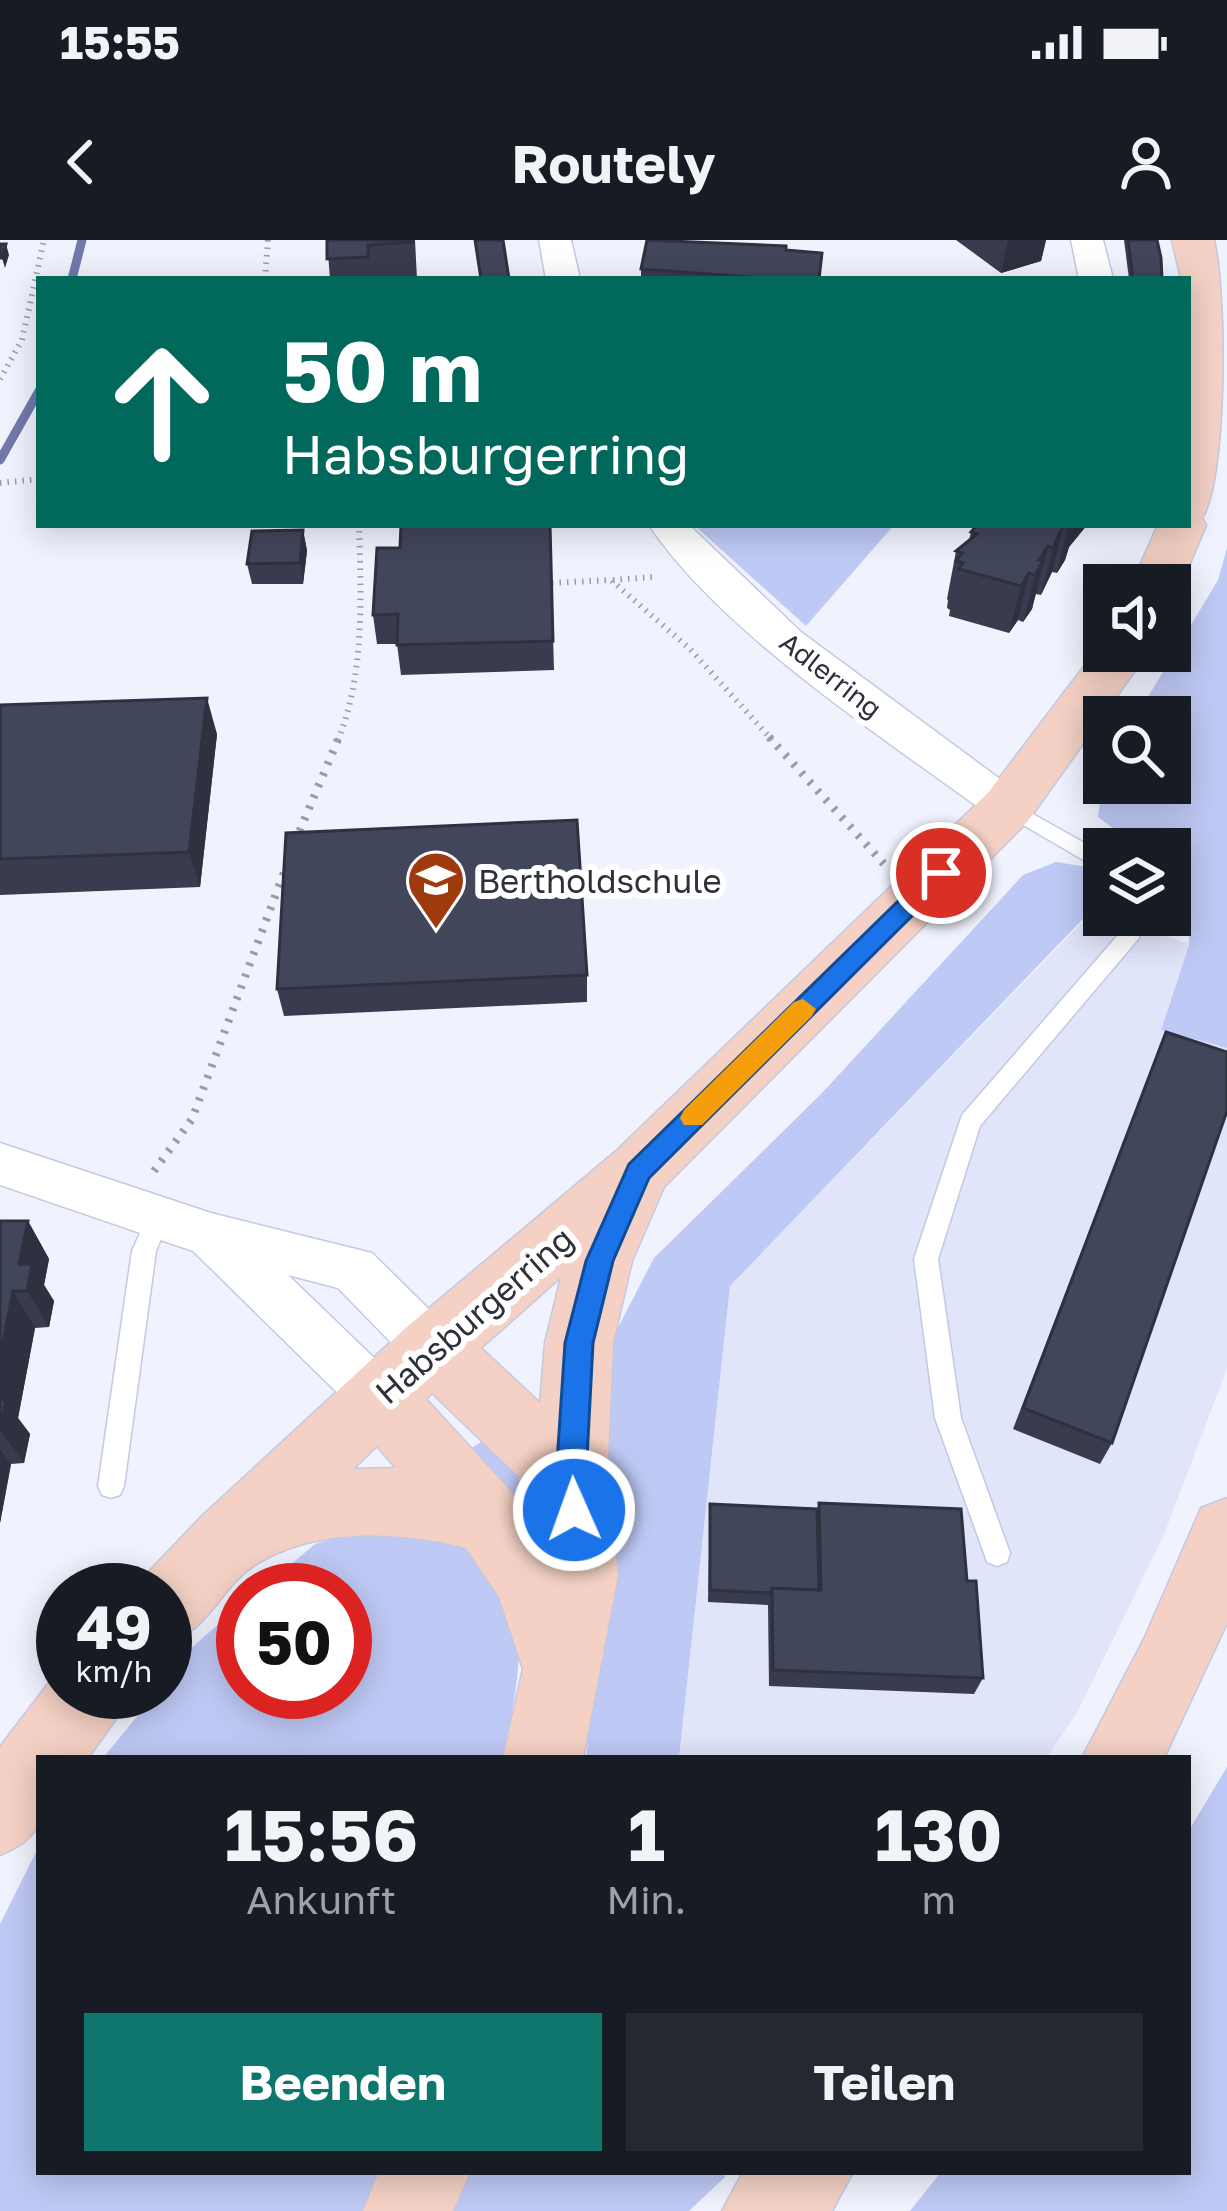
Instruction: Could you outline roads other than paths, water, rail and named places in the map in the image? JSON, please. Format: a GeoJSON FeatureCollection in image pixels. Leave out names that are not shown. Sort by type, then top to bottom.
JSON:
{"type":"FeatureCollection","features":[{"type":"Feature","properties":{"kind":"street"},"geometry":{"type":"LineString","coordinates":[[555,240],[562,276]]}},
{"type":"Feature","properties":{"kind":"street"},"geometry":{"type":"LineString","coordinates":[[1088,240],[1095,276]]}},
{"type":"Feature","properties":{"kind":"street"},"geometry":{"type":"LineString","coordinates":[[1191,489],[1208,429],[1209,370],[1206,285],[1193,240]]}},
{"type":"Feature","properties":{"kind":"street","name":"Adlerring"},"geometry":{"type":"LineString","coordinates":[[671,528],[709,572],[824,673],[1009,807]]}},
{"type":"Feature","properties":{"kind":"street"},"geometry":{"type":"LineString","coordinates":[[1164,564],[1177,528]]}},
{"type":"Feature","properties":{"kind":"street","name":"Habsburgerring"},"geometry":{"type":"LineString","coordinates":[[192,1580],[228,1540],[432,1348],[638,1172],[1009,807],[1109,672]]}},
{"type":"Feature","properties":{"kind":"street"},"geometry":{"type":"LineString","coordinates":[[0,1164],[156,1193],[211,1234],[379,1398],[489,1520],[530,1579],[560,1666]]}},
{"type":"Feature","properties":{"kind":"street"},"geometry":{"type":"LineString","coordinates":[[544,1755],[581,1575],[571,1478],[579,1343],[599,1261],[638,1172]]}},
{"type":"Feature","properties":{"kind":"street"},"geometry":{"type":"LineString","coordinates":[[211,1234],[354,1269],[571,1478]]}},
{"type":"Feature","properties":{"kind":"street"},"geometry":{"type":"LineString","coordinates":[[228,1540],[328,1504],[418,1502],[489,1520]]}},
{"type":"Feature","properties":{"kind":"street"},"geometry":{"type":"LineString","coordinates":[[1124,1755],[1172,1664],[1227,1533]]}},
{"type":"Feature","properties":{"kind":"street"},"geometry":{"type":"LineString","coordinates":[[41,1755],[69,1719]]}},
{"type":"Feature","properties":{"kind":"street"},"geometry":{"type":"LineString","coordinates":[[0,1815],[36,1762]]}},
{"type":"Feature","properties":{"kind":"street"},"geometry":{"type":"LineString","coordinates":[[408,2211],[423,2175]]}},
{"type":"Feature","properties":{"kind":"street"},"geometry":{"type":"LineString","coordinates":[[767,2211],[805,2175]]}},
{"type":"Feature","properties":{"kind":"lane"},"geometry":{"type":"LineString","coordinates":[[1009,807],[1083,851]]}},
{"type":"Feature","properties":{"kind":"lane"},"geometry":{"type":"LineString","coordinates":[[997,1553],[948,1418],[926,1259],[970,1122],[1128,936]]}},
{"type":"Feature","properties":{"kind":"lane"},"geometry":{"type":"LineString","coordinates":[[111,1486],[156,1193]]}},
{"type":"Feature","properties":{"kind":"waterway"},"geometry":{"type":"LineString","coordinates":[[73,276],[82,240]]}},
{"type":"Feature","properties":{"kind":"waterway"},"geometry":{"type":"LineString","coordinates":[[0,460],[36,396]]}},
{"type":"Feature","properties":{"kind":"place","name":"Bertholdschule"},"geometry":{"type":"Point","coordinates":[436,931]}}]}
